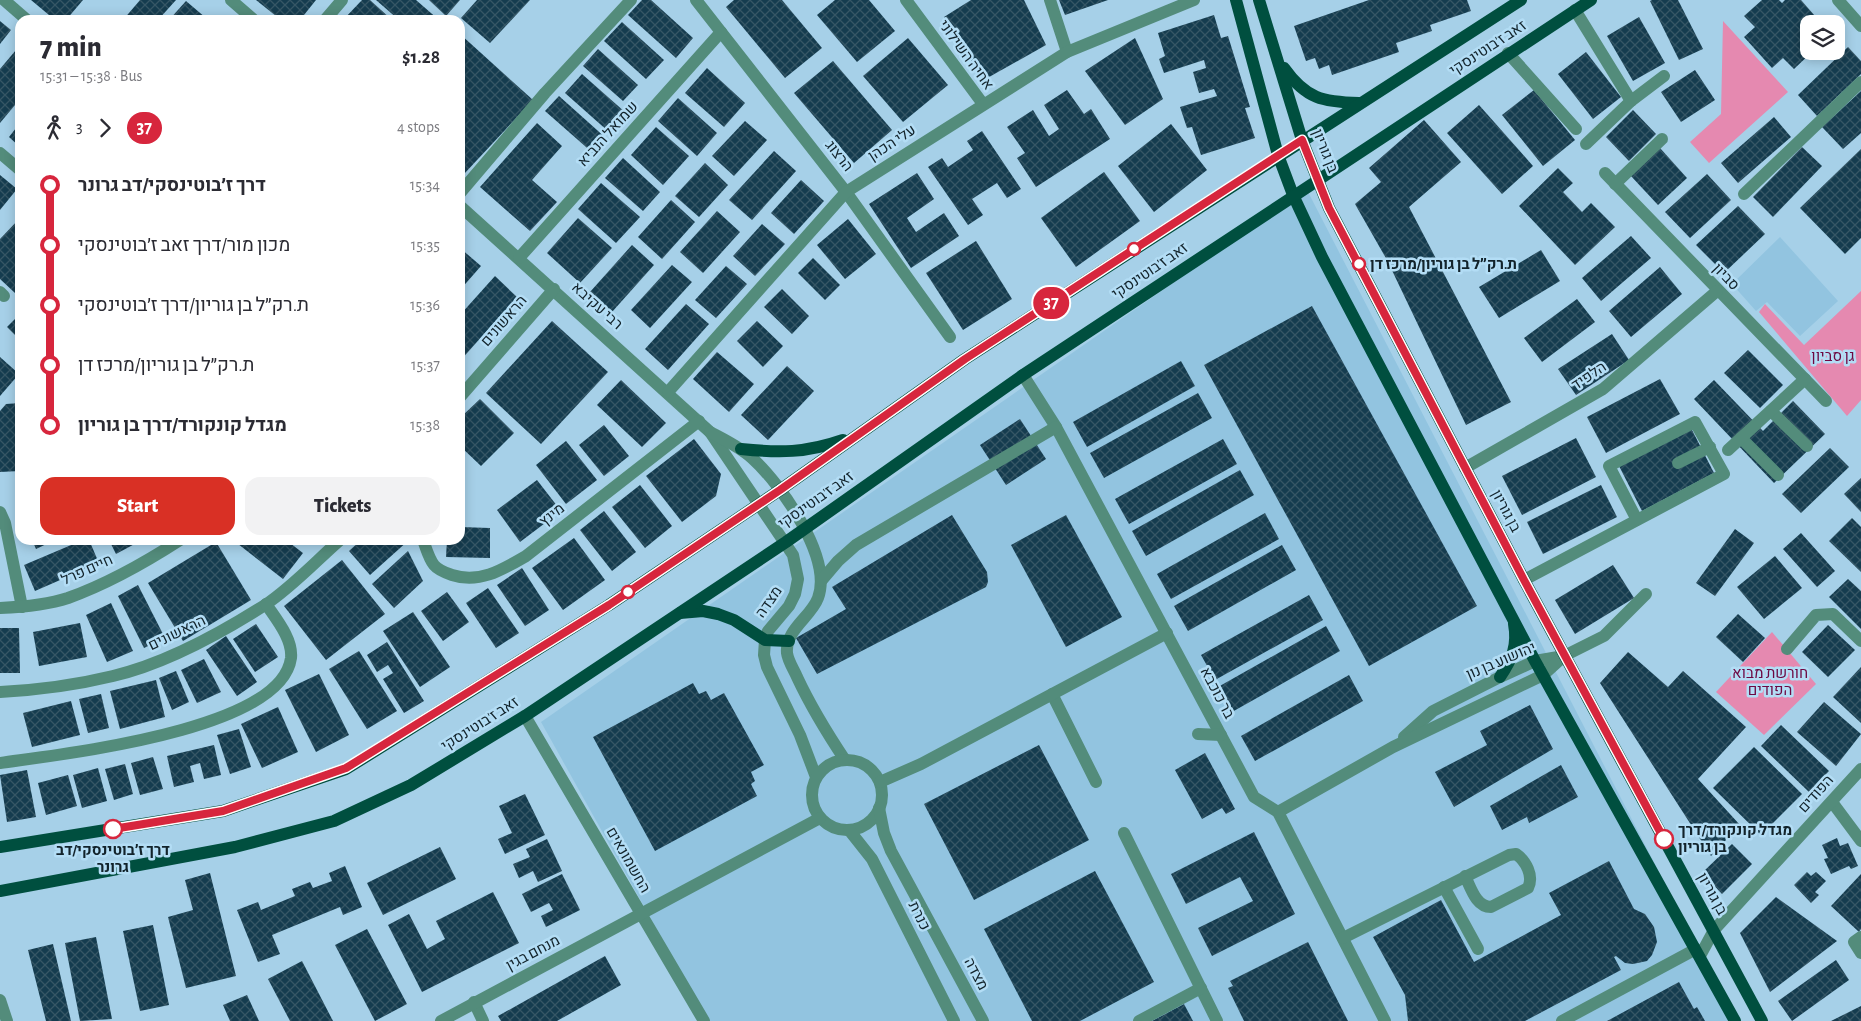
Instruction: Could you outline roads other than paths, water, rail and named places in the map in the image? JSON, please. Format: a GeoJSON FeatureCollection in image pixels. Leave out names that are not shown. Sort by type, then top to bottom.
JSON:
{"type":"FeatureCollection","features":[{"type":"Feature","properties":{"kind":"main road"},"geometry":{"type":"LineString","coordinates":[[1236,0],[1278,155],[1293,195],[1322,257],[1543,675],[1735,1021]]}},
{"type":"Feature","properties":{"kind":"main road","name":"בן גוריון"},"geometry":{"type":"LineString","coordinates":[[1259,0],[1302,140],[1329,208],[1564,656],[1762,1021]]}},
{"type":"Feature","properties":{"kind":"main road","name":"זאב ז'בוטינסקי"},"geometry":{"type":"LineString","coordinates":[[0,848],[223,811],[346,768],[609,605],[860,435],[965,359],[1278,155],[1521,0]]}},
{"type":"Feature","properties":{"kind":"main road","name":"זאב ז'בוטינסקי"},"geometry":{"type":"LineString","coordinates":[[0,891],[235,848],[334,821],[412,785],[525,716],[786,542],[1023,375],[1508,53],[1582,6]]}},
{"type":"Feature","properties":{"kind":"main road"},"geometry":{"type":"LineString","coordinates":[[1278,60],[1293,80],[1316,98],[1328,102],[1359,103]]}},
{"type":"Feature","properties":{"kind":"main road"},"geometry":{"type":"LineString","coordinates":[[740,448],[772,452],[796,452],[822,448],[860,435]]}},
{"type":"Feature","properties":{"kind":"main road"},"geometry":{"type":"LineString","coordinates":[[678,613],[702,611],[718,614],[734,620],[765,640],[789,641]]}},
{"type":"Feature","properties":{"kind":"main road"},"geometry":{"type":"LineString","coordinates":[[1500,677],[1513,657],[1516,635],[1511,612]]}},
{"type":"Feature","properties":{"kind":"street"},"geometry":{"type":"LineString","coordinates":[[4,0],[21,15]]}},
{"type":"Feature","properties":{"kind":"street"},"geometry":{"type":"LineString","coordinates":[[231,0],[248,15]]}},
{"type":"Feature","properties":{"kind":"street"},"geometry":{"type":"LineString","coordinates":[[329,15],[342,0]]}},
{"type":"Feature","properties":{"kind":"street"},"geometry":{"type":"LineString","coordinates":[[465,187],[545,94],[631,0]]}},
{"type":"Feature","properties":{"kind":"street","name":"הרצוג"},"geometry":{"type":"LineString","coordinates":[[696,0],[846,192],[950,337]]}},
{"type":"Feature","properties":{"kind":"street","name":"אחיה השילוני"},"geometry":{"type":"LineString","coordinates":[[906,0],[983,104]]}},
{"type":"Feature","properties":{"kind":"street"},"geometry":{"type":"LineString","coordinates":[[1050,0],[1068,52]]}},
{"type":"Feature","properties":{"kind":"street","name":"עלי הכהן"},"geometry":{"type":"LineString","coordinates":[[668,392],[846,192],[1068,52],[1194,0]]}},
{"type":"Feature","properties":{"kind":"street"},"geometry":{"type":"LineString","coordinates":[[1838,0],[1861,26]]}},
{"type":"Feature","properties":{"kind":"street"},"geometry":{"type":"LineString","coordinates":[[1582,6],[1634,98]]}},
{"type":"Feature","properties":{"kind":"street","name":"שמואל הנביא"},"geometry":{"type":"LineString","coordinates":[[519,258],[721,32]]}},
{"type":"Feature","properties":{"kind":"street"},"geometry":{"type":"LineString","coordinates":[[1508,53],[1576,129]]}},
{"type":"Feature","properties":{"kind":"street"},"geometry":{"type":"LineString","coordinates":[[1586,144],[1634,98],[1664,76]]}},
{"type":"Feature","properties":{"kind":"street"},"geometry":{"type":"LineString","coordinates":[[1744,194],[1861,82]]}},
{"type":"Feature","properties":{"kind":"street"},"geometry":{"type":"LineString","coordinates":[[1615,184],[1662,139]]}},
{"type":"Feature","properties":{"kind":"street"},"geometry":{"type":"LineString","coordinates":[[0,154],[15,166]]}},
{"type":"Feature","properties":{"kind":"street","name":"סביון"},"geometry":{"type":"LineString","coordinates":[[1605,173],[1717,291],[1826,401]]}},
{"type":"Feature","properties":{"kind":"street","name":"רבי עקיבא"},"geometry":{"type":"LineString","coordinates":[[465,210],[699,421],[710,432],[759,504]]}},
{"type":"Feature","properties":{"kind":"street","name":"הראשונים"},"geometry":{"type":"LineString","coordinates":[[465,390],[554,289]]}},
{"type":"Feature","properties":{"kind":"street","name":"הלפיד"},"geometry":{"type":"LineString","coordinates":[[1465,468],[1603,389],[1717,291]]}},
{"type":"Feature","properties":{"kind":"street","name":"בר כוכבא"},"geometry":{"type":"LineString","coordinates":[[1023,375],[1056,428],[1254,797],[1278,812]]}},
{"type":"Feature","properties":{"kind":"street"},"geometry":{"type":"LineString","coordinates":[[1728,450],[1805,379]]}},
{"type":"Feature","properties":{"kind":"street"},"geometry":{"type":"LineString","coordinates":[[1770,411],[1807,446]]}},
{"type":"Feature","properties":{"kind":"street","name":"מינץ"},"geometry":{"type":"LineString","coordinates":[[425,545],[435,566],[461,578],[475,579],[499,572],[526,556],[699,421]]}},
{"type":"Feature","properties":{"kind":"street"},"geometry":{"type":"LineString","coordinates":[[1524,580],[1724,474],[1695,422],[1609,466],[1637,520]]}},
{"type":"Feature","properties":{"kind":"street"},"geometry":{"type":"LineString","coordinates":[[821,581],[838,561],[856,546],[956,485],[980,474],[1056,428]]}},
{"type":"Feature","properties":{"kind":"street","name":"רבי עקיבא"},"geometry":{"type":"LineString","coordinates":[[710,432],[740,448],[762,468],[780,490],[805,528]]}},
{"type":"Feature","properties":{"kind":"street"},"geometry":{"type":"LineString","coordinates":[[1741,438],[1778,475]]}},
{"type":"Feature","properties":{"kind":"street"},"geometry":{"type":"LineString","coordinates":[[1678,463],[1710,448]]}},
{"type":"Feature","properties":{"kind":"street","name":"מצדה"},"geometry":{"type":"LineString","coordinates":[[759,504],[786,542],[797,567],[796,594],[789,606],[775,620],[765,640],[767,667],[800,735],[816,777]]}},
{"type":"Feature","properties":{"kind":"street"},"geometry":{"type":"LineString","coordinates":[[0,512],[5,523],[22,607]]}},
{"type":"Feature","properties":{"kind":"street"},"geometry":{"type":"LineString","coordinates":[[805,528],[819,563],[821,581],[819,597],[811,612],[796,628],[789,641],[789,658],[812,711],[845,760]]}},
{"type":"Feature","properties":{"kind":"street","name":"חיים פרל"},"geometry":{"type":"LineString","coordinates":[[0,608],[22,607],[74,595],[105,582],[171,545]]}},
{"type":"Feature","properties":{"kind":"street","name":"הראשונים"},"geometry":{"type":"LineString","coordinates":[[0,692],[46,689],[114,676],[156,662],[198,642],[266,604],[334,545]]}},
{"type":"Feature","properties":{"kind":"street"},"geometry":{"type":"LineString","coordinates":[[1564,656],[1604,636],[1646,594]]}},
{"type":"Feature","properties":{"kind":"street"},"geometry":{"type":"LineString","coordinates":[[0,763],[101,747],[181,730],[226,716],[260,699],[276,687],[286,674],[291,657],[288,640],[266,604]]}},
{"type":"Feature","properties":{"kind":"street"},"geometry":{"type":"LineString","coordinates":[[1787,649],[1816,615],[1833,614],[1861,641]]}},
{"type":"Feature","properties":{"kind":"street"},"geometry":{"type":"LineString","coordinates":[[880,782],[921,764],[1167,633]]}},
{"type":"Feature","properties":{"kind":"street","name":"יהושוע בן נון"},"geometry":{"type":"LineString","coordinates":[[1393,747],[1433,711],[1535,660],[1564,656]]}},
{"type":"Feature","properties":{"kind":"street","name":"יהושוע בן נון"},"geometry":{"type":"LineString","coordinates":[[1278,812],[1393,747],[1543,675],[1564,656]]}},
{"type":"Feature","properties":{"kind":"street"},"geometry":{"type":"LineString","coordinates":[[1052,694],[1096,782]]}},
{"type":"Feature","properties":{"kind":"street","name":"החשמונאים"},"geometry":{"type":"LineString","coordinates":[[525,716],[704,1021]]}},
{"type":"Feature","properties":{"kind":"street"},"geometry":{"type":"LineString","coordinates":[[1198,734],[1221,735]]}},
{"type":"Feature","properties":{"kind":"street"},"geometry":{"type":"LineString","coordinates":[[845,760],[866,766],[880,782],[882,793],[879,808],[870,822],[860,828],[849,830],[834,827],[820,818],[814,809],[812,798],[816,777],[829,765],[845,760]]}},
{"type":"Feature","properties":{"kind":"street","name":"הפודים"},"geometry":{"type":"LineString","coordinates":[[1698,953],[1714,930],[1861,769]]}},
{"type":"Feature","properties":{"kind":"street"},"geometry":{"type":"LineString","coordinates":[[1832,802],[1861,841]]}},
{"type":"Feature","properties":{"kind":"street","name":"מצדה"},"geometry":{"type":"LineString","coordinates":[[879,808],[884,833],[892,851],[983,1021]]}},
{"type":"Feature","properties":{"kind":"street"},"geometry":{"type":"LineString","coordinates":[[1278,812],[1385,1021]]}},
{"type":"Feature","properties":{"kind":"street","name":"מנחם בגין"},"geometry":{"type":"LineString","coordinates":[[441,1021],[820,818]]}},
{"type":"Feature","properties":{"kind":"street","name":"כנרת"},"geometry":{"type":"LineString","coordinates":[[849,830],[872,859],[954,1021]]}},
{"type":"Feature","properties":{"kind":"street"},"geometry":{"type":"LineString","coordinates":[[1124,832],[1217,1021]]}},
{"type":"Feature","properties":{"kind":"street"},"geometry":{"type":"LineString","coordinates":[[1343,938],[1465,876],[1509,855],[1516,854],[1521,858],[1531,877],[1531,882],[1528,888],[1491,907],[1484,907],[1480,904],[1465,876]]}},
{"type":"Feature","properties":{"kind":"street"},"geometry":{"type":"LineString","coordinates":[[1444,887],[1478,949]]}},
{"type":"Feature","properties":{"kind":"street"},"geometry":{"type":"LineString","coordinates":[[1861,937],[1854,942],[1861,953]]}},
{"type":"Feature","properties":{"kind":"street"},"geometry":{"type":"LineString","coordinates":[[1562,1021],[1698,953]]}},
{"type":"Feature","properties":{"kind":"street"},"geometry":{"type":"LineString","coordinates":[[1139,1021],[1201,988]]}},
{"type":"Feature","properties":{"kind":"street"},"geometry":{"type":"LineString","coordinates":[[0,992],[0,1000],[7,1021]]}},
{"type":"Feature","properties":{"kind":"street"},"geometry":{"type":"LineString","coordinates":[[474,1002],[484,1021]]}},
{"type":"Feature","properties":{"kind":"place","name":"ת.רק״ל בן גוריון/מרכז דן"},"geometry":{"type":"Point","coordinates":[1359,264]}},
{"type":"Feature","properties":{"kind":"place","name":"דרך ז׳בוטינסקי/דב גרונר"},"geometry":{"type":"Point","coordinates":[113,829]}},
{"type":"Feature","properties":{"kind":"place","name":"מגדל קונקורד/דרך בן גוריון"},"geometry":{"type":"Point","coordinates":[1664,839]}},
{"type":"Feature","properties":{"kind":"park label","name":"גן סביון"},"geometry":{"type":"Point","coordinates":[1833,356]}},
{"type":"Feature","properties":{"kind":"park label","name":"חורשת מבוא הפודים"},"geometry":{"type":"Point","coordinates":[1770,682]}}]}
